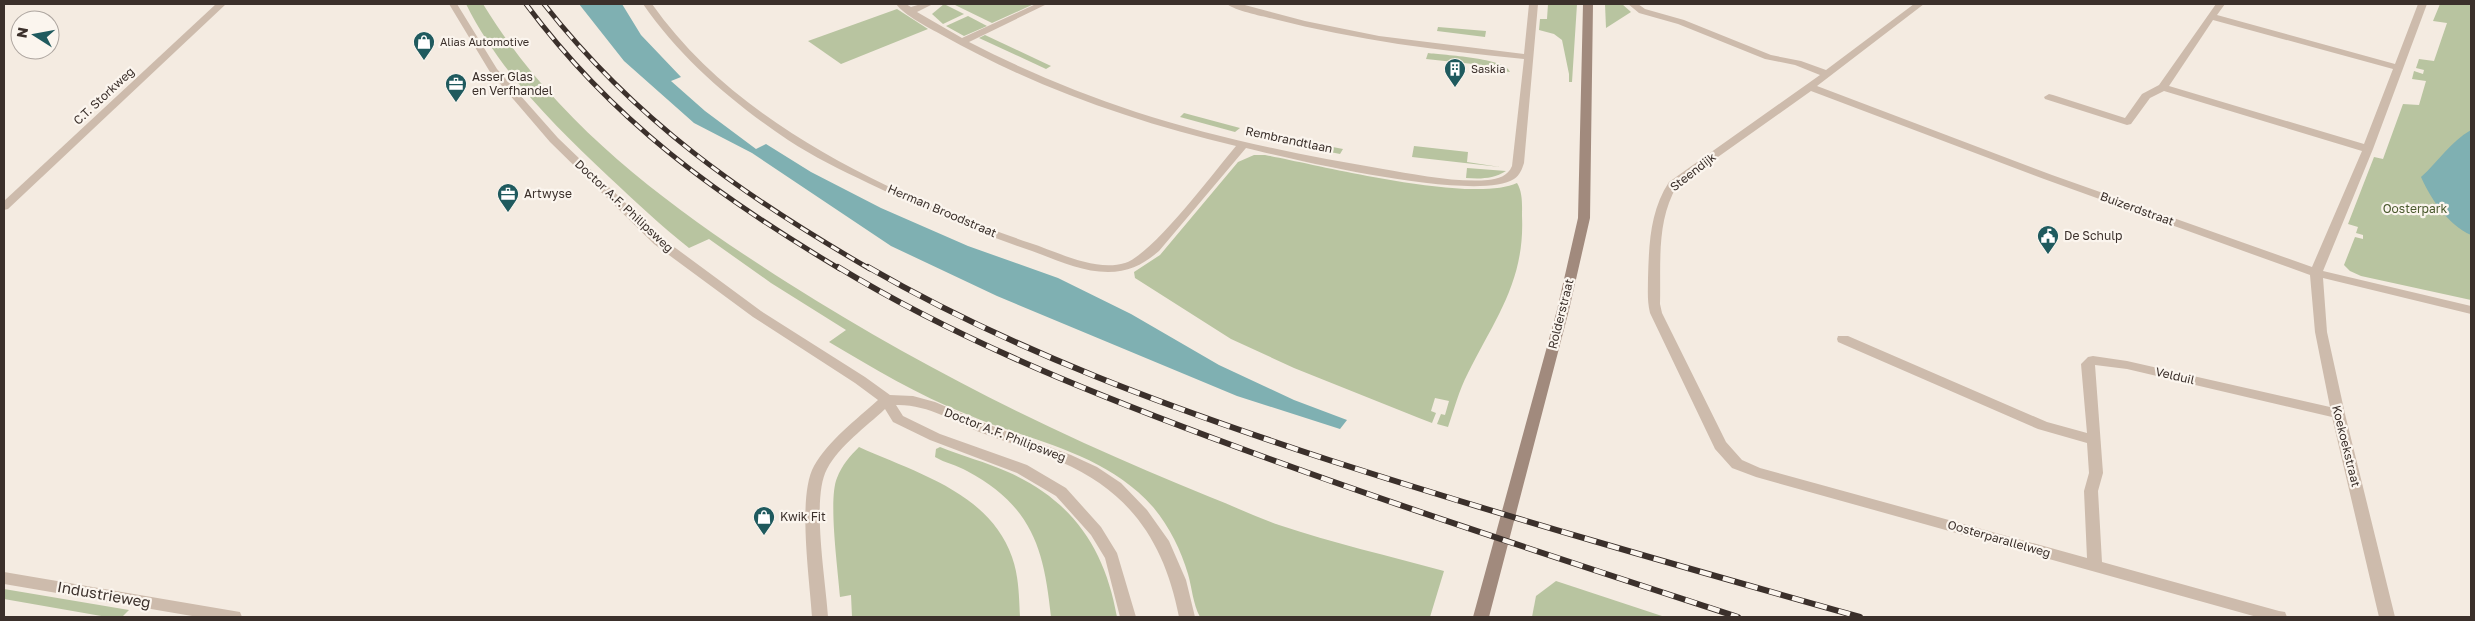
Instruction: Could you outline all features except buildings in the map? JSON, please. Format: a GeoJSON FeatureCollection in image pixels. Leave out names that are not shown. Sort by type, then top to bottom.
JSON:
{"type":"FeatureCollection","features":[{"type":"Feature","properties":{"kind":"main road","name":"Rolderstraat"},"geometry":{"type":"LineString","coordinates":[[1481,617],[1563,310],[1584,218],[1588,4]]}},
{"type":"Feature","properties":{"kind":"street","name":"C.T. Storkweg"},"geometry":{"type":"LineString","coordinates":[[4,207],[221,4]]}},
{"type":"Feature","properties":{"kind":"street","name":"Doctor A.F. Philipsweg"},"geometry":{"type":"LineString","coordinates":[[453,4],[493,70],[554,140],[658,241],[757,314],[860,380],[887,400],[898,418],[915,429],[1022,469],[1061,492],[1096,531],[1112,557],[1128,617]]}},
{"type":"Feature","properties":{"kind":"street","name":"Herman Broodstraat"},"geometry":{"type":"LineString","coordinates":[[648,4],[672,35],[721,84],[788,135],[837,164],[950,217],[1086,265],[1116,268],[1130,266],[1143,259],[1155,248],[1243,145]]}},
{"type":"Feature","properties":{"kind":"street","name":"Rembrandtlaan"},"geometry":{"type":"LineString","coordinates":[[900,4],[962,42],[1076,94],[1166,124],[1243,145],[1334,164],[1478,184],[1505,180],[1515,174],[1519,163],[1534,4]]}},
{"type":"Feature","properties":{"kind":"street"},"geometry":{"type":"LineString","coordinates":[[910,11],[929,4]]}},
{"type":"Feature","properties":{"kind":"street"},"geometry":{"type":"LineString","coordinates":[[962,42],[1043,4]]}},
{"type":"Feature","properties":{"kind":"street"},"geometry":{"type":"LineString","coordinates":[[1232,4],[1277,17],[1368,36],[1443,48],[1529,57]]}},
{"type":"Feature","properties":{"kind":"street"},"geometry":{"type":"LineString","coordinates":[[1633,4],[1642,11],[1681,22],[1768,57],[1798,63],[1826,74]]}},
{"type":"Feature","properties":{"kind":"street","name":"Steendijk"},"geometry":{"type":"LineString","coordinates":[[1724,452],[1656,313],[1654,304],[1658,215],[1664,197],[1673,184],[1810,87],[1920,4]]}},
{"type":"Feature","properties":{"kind":"street"},"geometry":{"type":"LineString","coordinates":[[2049,97],[2127,122],[2146,96],[2164,87],[2220,4]]}},
{"type":"Feature","properties":{"kind":"street"},"geometry":{"type":"LineString","coordinates":[[2316,273],[2400,68],[2423,4]]}},
{"type":"Feature","properties":{"kind":"street"},"geometry":{"type":"LineString","coordinates":[[2212,17],[2400,68]]}},
{"type":"Feature","properties":{"kind":"street","name":"Buizerdstraat"},"geometry":{"type":"LineString","coordinates":[[1810,87],[2048,177],[2316,273],[2471,310]]}},
{"type":"Feature","properties":{"kind":"street"},"geometry":{"type":"LineString","coordinates":[[2164,87],[2368,148]]}},
{"type":"Feature","properties":{"kind":"street","name":"Koekoekstraat"},"geometry":{"type":"LineString","coordinates":[[2316,273],[2321,332],[2338,414],[2387,617]]}},
{"type":"Feature","properties":{"kind":"street"},"geometry":{"type":"LineString","coordinates":[[1843,339],[2043,426],[2094,440]]}},
{"type":"Feature","properties":{"kind":"street","name":"Velduil"},"geometry":{"type":"LineString","coordinates":[[2095,566],[2091,490],[2096,473],[2088,364],[2093,360],[2127,365],[2338,414]]}},
{"type":"Feature","properties":{"kind":"street","name":"Doctor A.F. Philipsweg"},"geometry":{"type":"LineString","coordinates":[[887,400],[920,402],[991,431],[1047,450],[1096,474],[1115,486],[1134,503],[1168,553],[1177,577],[1187,617]]}},
{"type":"Feature","properties":{"kind":"street"},"geometry":{"type":"LineString","coordinates":[[820,617],[813,499],[818,470],[837,446],[887,400]]}},
{"type":"Feature","properties":{"kind":"street","name":"Oosterparallelweg"},"geometry":{"type":"LineString","coordinates":[[1724,452],[1737,464],[1756,472],[2279,617]]}},
{"type":"Feature","properties":{"kind":"street","name":"Industrieweg"},"geometry":{"type":"LineString","coordinates":[[4,578],[234,617]]}},
{"type":"Feature","properties":{"kind":"green space"},"geometry":{"type":"Polygon","coordinates":[[[466,4],[483,4],[513,48],[545,88],[581,126],[619,161],[701,225],[788,283],[860,327],[933,368],[1008,407],[1116,457],[1262,519],[1299,532],[1444,571],[1430,617],[1200,617],[1185,565],[1174,539],[1153,507],[1133,488],[1089,460],[966,414],[896,381],[829,342],[846,330],[771,283],[709,239],[689,248],[609,177],[568,138],[530,97],[495,52],[466,4]]]}},
{"type":"Feature","properties":{"kind":"green space"},"geometry":{"type":"Polygon","coordinates":[[[944,4],[964,14],[943,24],[932,14],[944,4]]]}},
{"type":"Feature","properties":{"kind":"green space"},"geometry":{"type":"Polygon","coordinates":[[[953,4],[1034,4],[992,23],[953,4]]]}},
{"type":"Feature","properties":{"kind":"green space"},"geometry":{"type":"Polygon","coordinates":[[[1548,4],[1577,4],[1572,82],[1569,82],[1562,40],[1554,34],[1539,30],[1540,19],[1547,19],[1548,4]]]}},
{"type":"Feature","properties":{"kind":"green space"},"geometry":{"type":"Polygon","coordinates":[[[1605,4],[1622,4],[1631,12],[1606,28],[1605,4]]]}},
{"type":"Feature","properties":{"kind":"green space","name":"Oosterpark"},"geometry":{"type":"Polygon","coordinates":[[[2440,4],[2471,4],[2471,300],[2361,276],[2350,271],[2344,265],[2355,237],[2363,239],[2363,235],[2356,233],[2358,227],[2348,224],[2374,157],[2383,159],[2403,104],[2419,105],[2426,81],[2412,79],[2414,71],[2423,74],[2424,70],[2416,68],[2419,59],[2434,61],[2447,23],[2433,21],[2440,4]]]}},
{"type":"Feature","properties":{"kind":"green space"},"geometry":{"type":"Polygon","coordinates":[[[897,9],[928,29],[841,64],[808,41],[897,9]]]}},
{"type":"Feature","properties":{"kind":"green space"},"geometry":{"type":"Polygon","coordinates":[[[968,16],[987,26],[964,36],[946,26],[968,16]]]}},
{"type":"Feature","properties":{"kind":"green space"},"geometry":{"type":"Polygon","coordinates":[[[1438,27],[1486,31],[1485,37],[1437,31],[1438,27]]]}},
{"type":"Feature","properties":{"kind":"green space"},"geometry":{"type":"Polygon","coordinates":[[[985,35],[1051,66],[1046,69],[979,38],[985,35]]]}},
{"type":"Feature","properties":{"kind":"green space"},"geometry":{"type":"Polygon","coordinates":[[[1428,53],[1486,60],[1506,67],[1510,72],[1492,70],[1492,66],[1426,59],[1428,53]]]}},
{"type":"Feature","properties":{"kind":"green space"},"geometry":{"type":"Polygon","coordinates":[[[1184,113],[1240,128],[1235,132],[1180,117],[1184,113]]]}},
{"type":"Feature","properties":{"kind":"green space"},"geometry":{"type":"Polygon","coordinates":[[[1266,134],[1343,149],[1340,154],[1262,138],[1266,134]]]}},
{"type":"Feature","properties":{"kind":"green space"},"geometry":{"type":"Polygon","coordinates":[[[1414,146],[1468,152],[1467,162],[1500,167],[1412,157],[1414,146]]]}},
{"type":"Feature","properties":{"kind":"green space"},"geometry":{"type":"Polygon","coordinates":[[[1254,155],[1265,155],[1394,181],[1432,186],[1466,189],[1495,188],[1517,183],[1522,199],[1522,239],[1519,260],[1506,299],[1459,393],[1448,427],[1437,424],[1441,414],[1445,415],[1449,401],[1435,398],[1431,411],[1436,413],[1432,423],[1419,418],[1294,368],[1231,339],[1135,278],[1134,272],[1160,255],[1238,162],[1254,155]]]}},
{"type":"Feature","properties":{"kind":"green space"},"geometry":{"type":"Polygon","coordinates":[[[1467,168],[1506,171],[1487,178],[1466,178],[1467,168]]]}},
{"type":"Feature","properties":{"kind":"green space"},"geometry":{"type":"Polygon","coordinates":[[[859,447],[948,487],[969,500],[986,516],[1001,535],[1012,557],[1017,579],[1020,617],[852,617],[851,595],[840,597],[833,502],[834,488],[839,473],[846,461],[859,447]]]}},
{"type":"Feature","properties":{"kind":"green space"},"geometry":{"type":"Polygon","coordinates":[[[940,447],[1008,472],[1051,497],[1068,513],[1094,549],[1104,570],[1112,592],[1117,617],[1051,617],[1044,570],[1038,550],[1031,531],[1020,514],[1007,499],[989,484],[963,469],[935,457],[936,449],[940,447]]]}},
{"type":"Feature","properties":{"kind":"green space"},"geometry":{"type":"Polygon","coordinates":[[[1556,581],[1665,617],[1532,617],[1536,596],[1556,581]]]}},
{"type":"Feature","properties":{"kind":"green space"},"geometry":{"type":"Polygon","coordinates":[[[4,589],[129,610],[122,617],[107,617],[4,599],[4,589]]]}},
{"type":"Feature","properties":{"kind":"water"},"geometry":{"type":"Polygon","coordinates":[[[579,4],[622,4],[641,35],[681,77],[671,81],[705,111],[756,149],[766,144],[811,172],[881,208],[968,246],[1058,278],[1131,314],[1219,365],[1294,400],[1347,420],[1340,429],[1237,396],[997,296],[891,246],[752,153],[694,123],[624,61],[579,4]]]}},
{"type":"Feature","properties":{"kind":"water"},"geometry":{"type":"Polygon","coordinates":[[[2471,130],[2471,235],[2455,225],[2441,210],[2421,177],[2451,146],[2471,130]]]}},
{"type":"Feature","properties":{"kind":"railway"},"geometry":{"type":"LineString","coordinates":[[526,4],[559,46],[594,84],[669,153],[751,213],[840,269]]}},
{"type":"Feature","properties":{"kind":"railway"},"geometry":{"type":"LineString","coordinates":[[544,4],[579,46],[616,84],[654,120],[694,153],[778,213],[870,269]]}},
{"type":"Feature","properties":{"kind":"railway"},"geometry":{"type":"LineString","coordinates":[[838,267],[886,295],[986,345],[1141,411],[1368,494],[1738,617]]}},
{"type":"Feature","properties":{"kind":"railway"},"geometry":{"type":"LineString","coordinates":[[868,267],[923,297],[1037,352],[1213,421],[1463,502],[1860,617]]}},
{"type":"Feature","properties":{"kind":"place","name":"Alias Automotive"},"geometry":{"type":"Point","coordinates":[424,61]}},
{"type":"Feature","properties":{"kind":"place","name":"Saskia"},"geometry":{"type":"Point","coordinates":[1455,88]}},
{"type":"Feature","properties":{"kind":"place","name":"Asser Glas en Verfhandel"},"geometry":{"type":"Point","coordinates":[456,103]}},
{"type":"Feature","properties":{"kind":"place","name":"Artwyse"},"geometry":{"type":"Point","coordinates":[508,213]}},
{"type":"Feature","properties":{"kind":"place","name":"De Schulp"},"geometry":{"type":"Point","coordinates":[2048,255]}},
{"type":"Feature","properties":{"kind":"place","name":"Kwik Fit"},"geometry":{"type":"Point","coordinates":[764,536]}}]}
